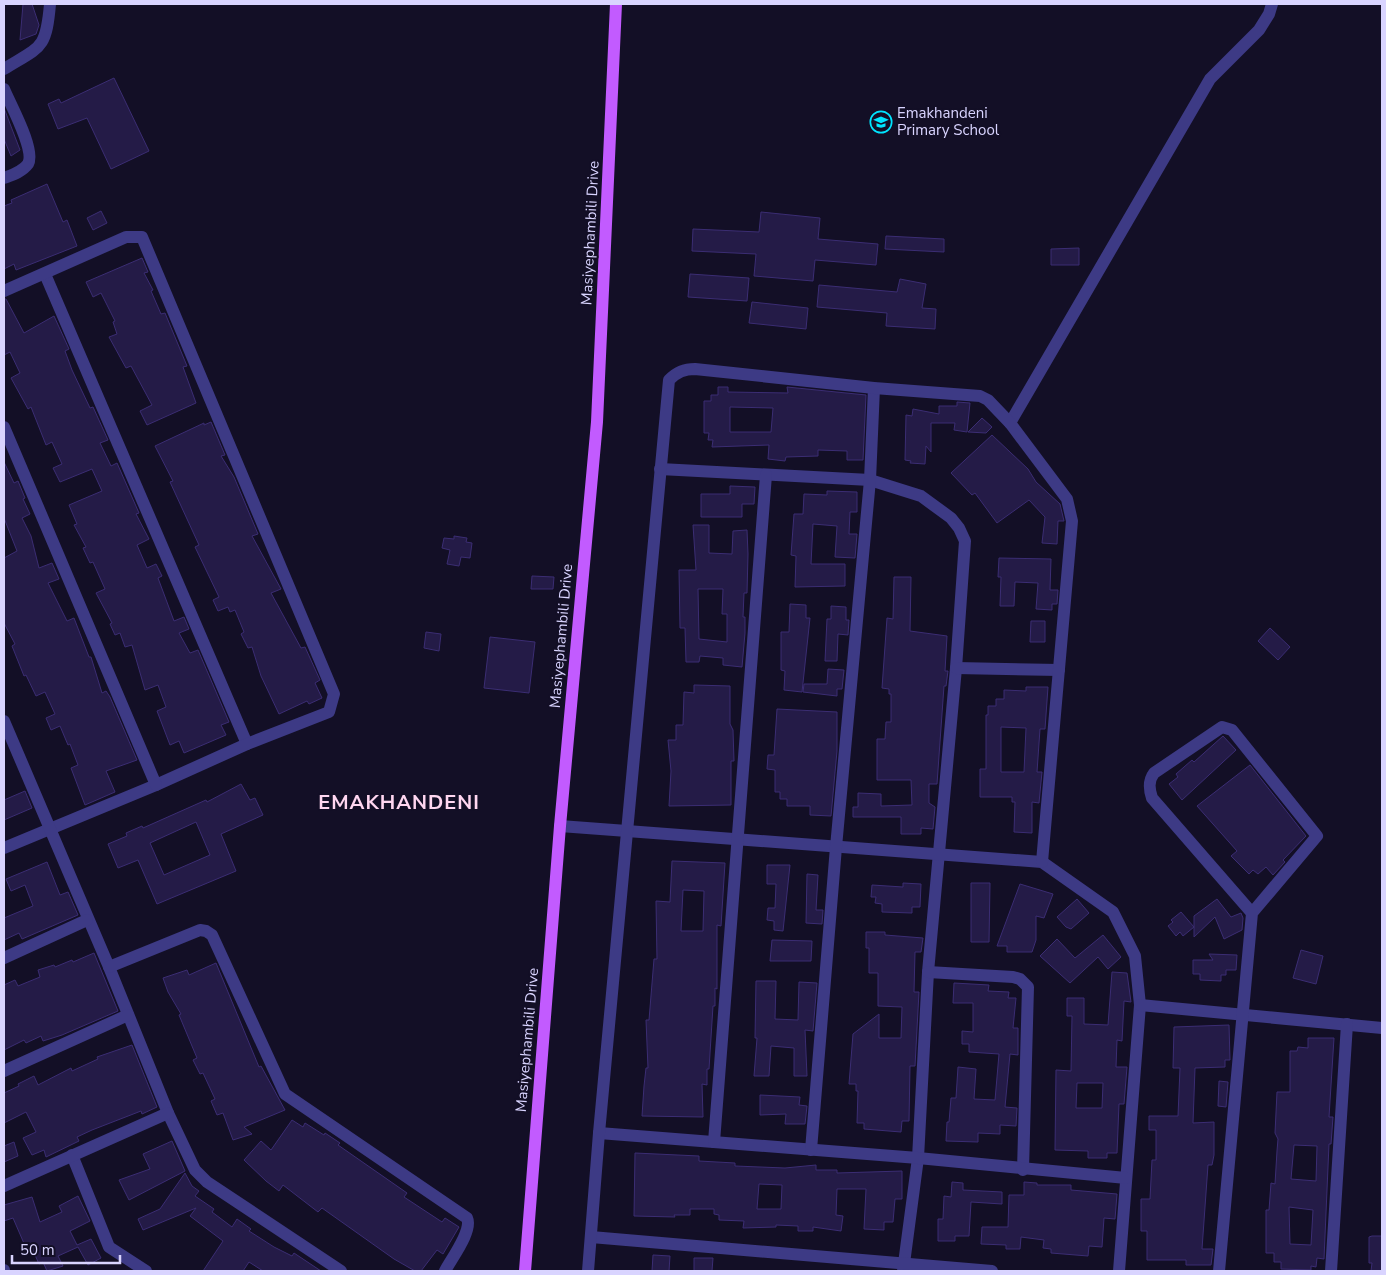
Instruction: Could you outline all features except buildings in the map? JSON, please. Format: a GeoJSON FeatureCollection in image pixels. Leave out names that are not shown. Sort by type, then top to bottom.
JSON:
{"type":"FeatureCollection","features":[{"type":"Feature","properties":{"kind":"main road","name":"Masiyephambili Drive"},"geometry":{"type":"LineString","coordinates":[[525,1271],[560,826],[597,422],[616,4]]}},
{"type":"Feature","properties":{"kind":"street"},"geometry":{"type":"LineString","coordinates":[[4,69],[35,50],[44,41],[48,31],[50,4]]}},
{"type":"Feature","properties":{"kind":"street"},"geometry":{"type":"LineString","coordinates":[[1010,423],[1210,79],[1260,30],[1272,4]]}},
{"type":"Feature","properties":{"kind":"street"},"geometry":{"type":"LineString","coordinates":[[4,89],[30,153],[27,165],[22,170],[4,178]]}},
{"type":"Feature","properties":{"kind":"street"},"geometry":{"type":"LineString","coordinates":[[4,291],[126,237],[142,237],[333,688],[333,700],[329,712],[247,744],[156,785],[4,848]]}},
{"type":"Feature","properties":{"kind":"street"},"geometry":{"type":"LineString","coordinates":[[45,274],[247,744]]}},
{"type":"Feature","properties":{"kind":"street"},"geometry":{"type":"LineString","coordinates":[[588,1271],[599,1133],[669,380],[681,371],[695,369],[874,388],[980,396],[988,400],[1010,423],[1067,498],[1072,513],[1042,862]]}},
{"type":"Feature","properties":{"kind":"street"},"geometry":{"type":"LineString","coordinates":[[811,1150],[836,847],[870,480],[874,388]]}},
{"type":"Feature","properties":{"kind":"street"},"geometry":{"type":"LineString","coordinates":[[4,427],[156,785]]}},
{"type":"Feature","properties":{"kind":"street"},"geometry":{"type":"LineString","coordinates":[[660,469],[870,480],[920,496],[951,518],[959,528],[965,541],[956,668],[928,972],[918,1158],[903,1268]]}},
{"type":"Feature","properties":{"kind":"street"},"geometry":{"type":"LineString","coordinates":[[714,1142],[766,475]]}},
{"type":"Feature","properties":{"kind":"street"},"geometry":{"type":"LineString","coordinates":[[956,668],[1059,670]]}},
{"type":"Feature","properties":{"kind":"street"},"geometry":{"type":"LineString","coordinates":[[4,721],[8,744],[50,828],[168,1113],[192,1164],[207,1182],[341,1271]]}},
{"type":"Feature","properties":{"kind":"street"},"geometry":{"type":"LineString","coordinates":[[1219,1271],[1252,913],[1316,836],[1232,730],[1222,727],[1154,774],[1151,777],[1149,791],[1152,798],[1252,913]]}},
{"type":"Feature","properties":{"kind":"street"},"geometry":{"type":"LineString","coordinates":[[560,826],[1042,862],[1113,912],[1135,956],[1140,1005],[1119,1271]]}},
{"type":"Feature","properties":{"kind":"street"},"geometry":{"type":"LineString","coordinates":[[4,958],[87,920]]}},
{"type":"Feature","properties":{"kind":"street"},"geometry":{"type":"LineString","coordinates":[[109,967],[200,930],[212,935],[286,1094],[467,1218],[469,1222],[468,1231],[445,1271]]}},
{"type":"Feature","properties":{"kind":"street"},"geometry":{"type":"LineString","coordinates":[[928,972],[1014,977],[1020,979],[1028,987],[1023,1170]]}},
{"type":"Feature","properties":{"kind":"street"},"geometry":{"type":"LineString","coordinates":[[1140,1005],[1382,1028]]}},
{"type":"Feature","properties":{"kind":"street"},"geometry":{"type":"LineString","coordinates":[[4,1071],[128,1015]]}},
{"type":"Feature","properties":{"kind":"street"},"geometry":{"type":"LineString","coordinates":[[1332,1271],[1347,1024]]}},
{"type":"Feature","properties":{"kind":"street"},"geometry":{"type":"LineString","coordinates":[[4,1186],[168,1113]]}},
{"type":"Feature","properties":{"kind":"street"},"geometry":{"type":"LineString","coordinates":[[599,1133],[918,1158],[1023,1170],[1126,1178]]}},
{"type":"Feature","properties":{"kind":"street"},"geometry":{"type":"LineString","coordinates":[[72,1155],[110,1247],[146,1271]]}},
{"type":"Feature","properties":{"kind":"street"},"geometry":{"type":"LineString","coordinates":[[590,1237],[903,1268],[992,1271]]}},
{"type":"Feature","properties":{"kind":"place","name":"Emakhandeni Primary School"},"geometry":{"type":"Point","coordinates":[881,122]}},
{"type":"Feature","properties":{"kind":"district","name":"EMAKHANDENI"},"geometry":{"type":"Point","coordinates":[399,802]}}]}
